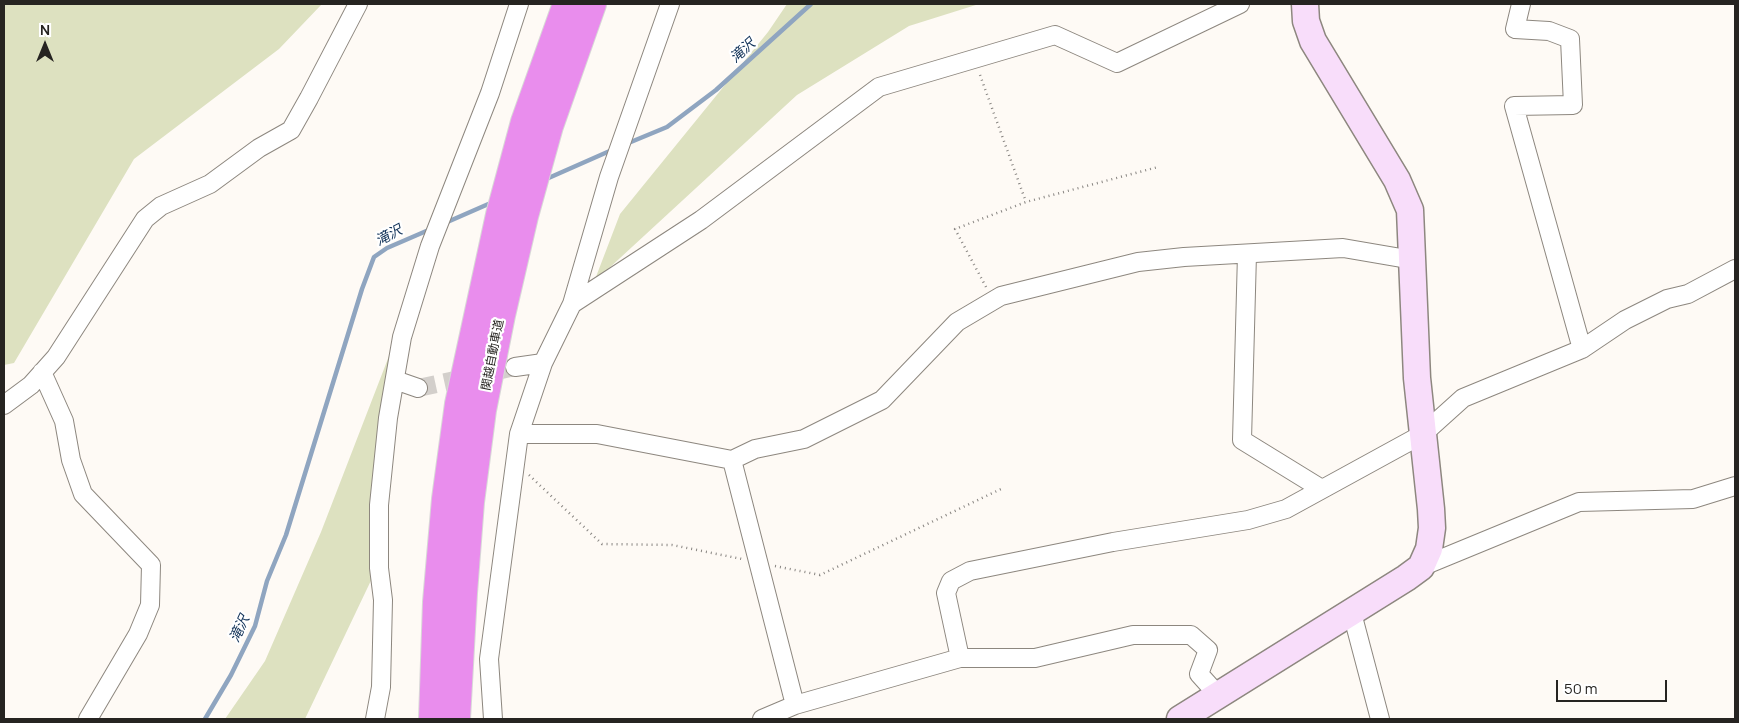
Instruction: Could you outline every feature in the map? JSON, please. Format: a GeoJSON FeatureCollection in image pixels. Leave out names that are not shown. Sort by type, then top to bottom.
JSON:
{"type":"FeatureCollection","features":[{"type":"Feature","properties":{"kind":"highway","name":"関越自動車道"},"geometry":{"type":"LineString","coordinates":[[433,719],[438,592],[446,499],[459,404],[500,215],[525,122],[567,4]]}},
{"type":"Feature","properties":{"kind":"highway","name":"関越自動車道"},"geometry":{"type":"LineString","coordinates":[[456,719],[465,566],[482,410],[501,315],[524,216],[549,126],[592,4]]}},
{"type":"Feature","properties":{"kind":"street"},"geometry":{"type":"LineString","coordinates":[[4,405],[31,385],[56,357],[145,219],[161,206],[210,184],[259,148],[291,130],[310,98],[358,4]]}},
{"type":"Feature","properties":{"kind":"street"},"geometry":{"type":"LineString","coordinates":[[375,719],[381,686],[383,600],[378,568],[378,505],[388,418],[402,338],[430,246],[490,93],[519,4]]}},
{"type":"Feature","properties":{"kind":"street"},"geometry":{"type":"LineString","coordinates":[[493,719],[489,659],[519,434],[543,364],[572,304],[609,177],[670,4]]}},
{"type":"Feature","properties":{"kind":"street"},"geometry":{"type":"LineString","coordinates":[[572,304],[700,220],[879,87],[1054,35],[1117,63],[1240,4]]}},
{"type":"Feature","properties":{"kind":"street"},"geometry":{"type":"LineString","coordinates":[[1305,4],[1306,21],[1313,42],[1404,195],[1410,210],[1417,378],[1432,528],[1429,549],[1421,567]]}},
{"type":"Feature","properties":{"kind":"street"},"geometry":{"type":"LineString","coordinates":[[1522,4],[1515,29],[1549,31],[1570,39],[1573,105],[1514,106],[1582,349]]}},
{"type":"Feature","properties":{"kind":"street"},"geometry":{"type":"LineString","coordinates":[[519,434],[597,434],[732,460],[755,449],[804,439],[882,400],[957,322],[1001,296],[1138,262],[1343,248],[1413,260]]}},
{"type":"Feature","properties":{"kind":"street"},"geometry":{"type":"LineString","coordinates":[[1248,254],[1242,440],[1320,488]]}},
{"type":"Feature","properties":{"kind":"street"},"geometry":{"type":"LineString","coordinates":[[960,658],[946,593],[951,581],[970,571],[1113,542],[1248,520],[1286,509],[1320,488],[1423,434],[1463,398],[1582,349],[1625,320],[1666,299],[1688,294],[1735,269]]}},
{"type":"Feature","properties":{"kind":"street"},"geometry":{"type":"LineString","coordinates":[[515,367],[543,364]]}},
{"type":"Feature","properties":{"kind":"street"},"geometry":{"type":"LineString","coordinates":[[42,372],[64,421],[71,460],[82,494],[151,565],[150,606],[138,634],[88,719]]}},
{"type":"Feature","properties":{"kind":"street"},"geometry":{"type":"LineString","coordinates":[[395,380],[418,388]]}},
{"type":"Feature","properties":{"kind":"street"},"geometry":{"type":"LineString","coordinates":[[732,460],[795,705]]}},
{"type":"Feature","properties":{"kind":"street"},"geometry":{"type":"LineString","coordinates":[[1180,719],[1352,613],[1421,567],[1579,502],[1693,499],[1735,486]]}},
{"type":"Feature","properties":{"kind":"street"},"geometry":{"type":"LineString","coordinates":[[1352,613],[1380,719]]}},
{"type":"Feature","properties":{"kind":"street"},"geometry":{"type":"LineString","coordinates":[[762,719],[795,705],[960,658],[1035,658],[1133,635],[1191,635],[1208,650],[1199,674],[1218,694]]}},
{"type":"Feature","properties":{"kind":"path"},"geometry":{"type":"LineString","coordinates":[[974,59],[1026,202]]}},
{"type":"Feature","properties":{"kind":"path"},"geometry":{"type":"LineString","coordinates":[[993,300],[955,229],[1026,202],[1158,167]]}},
{"type":"Feature","properties":{"kind":"green space"},"geometry":{"type":"Polygon","coordinates":[[[4,4],[322,4],[279,49],[134,159],[14,363],[4,365],[4,4]]]}},
{"type":"Feature","properties":{"kind":"green space"},"geometry":{"type":"Polygon","coordinates":[[[787,4],[979,4],[909,26],[797,95],[594,282],[620,214],[768,32],[787,4]]]}},
{"type":"Feature","properties":{"kind":"green space"},"geometry":{"type":"Polygon","coordinates":[[[394,343],[376,570],[305,719],[225,719],[265,661],[321,532],[394,343]]]}},
{"type":"Feature","properties":{"kind":"waterway","name":"滝沢"},"geometry":{"type":"LineString","coordinates":[[626,144],[667,127],[716,90],[811,4]]}},
{"type":"Feature","properties":{"kind":"waterway","name":"滝沢"},"geometry":{"type":"LineString","coordinates":[[544,180],[612,150]]}},
{"type":"Feature","properties":{"kind":"waterway","name":"滝沢"},"geometry":{"type":"LineString","coordinates":[[445,223],[493,202]]}},
{"type":"Feature","properties":{"kind":"waterway","name":"滝沢"},"geometry":{"type":"LineString","coordinates":[[205,719],[231,675],[255,626],[267,581],[286,535],[362,289],[374,257],[387,248],[431,229]]}},
{"type":"Feature","properties":{"kind":"tunnel"},"geometry":{"type":"LineString","coordinates":[[418,388],[515,367]]}}]}
